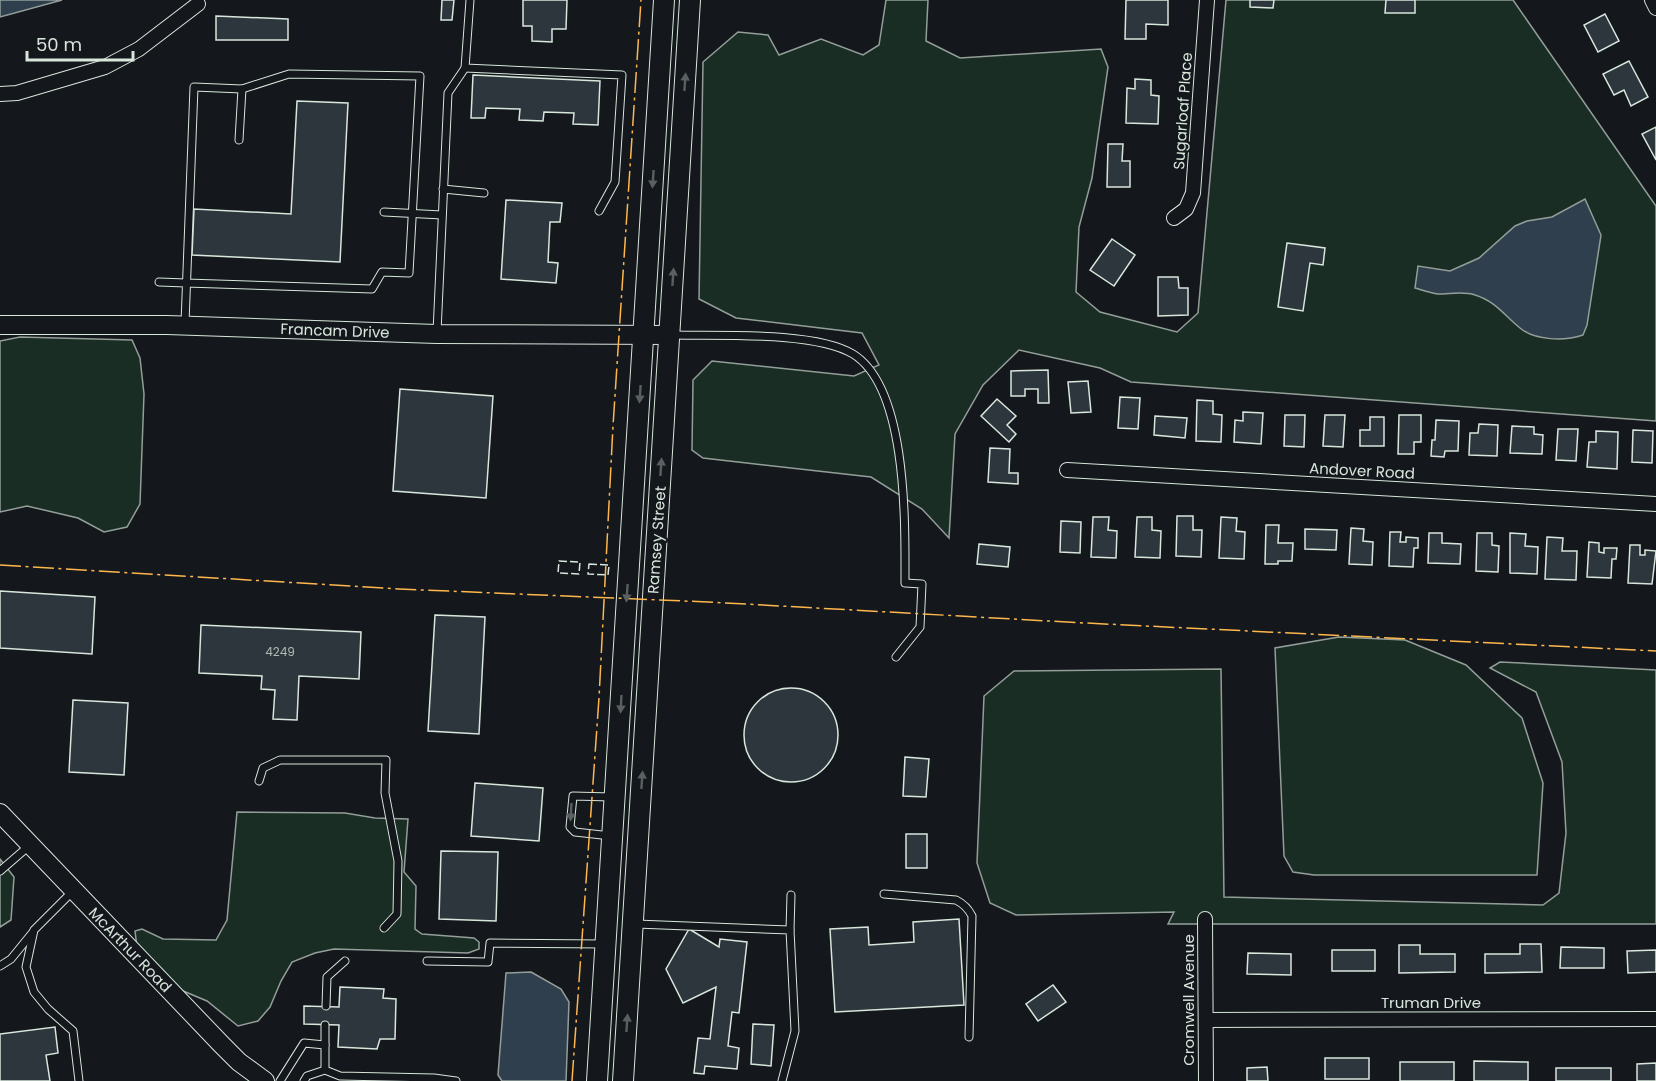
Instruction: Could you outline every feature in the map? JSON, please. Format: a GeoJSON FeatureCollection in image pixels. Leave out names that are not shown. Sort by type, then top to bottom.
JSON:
{"type":"FeatureCollection","features":[{"type":"Feature","properties":{"kind":"main road","name":"Ramsey Street"},"geometry":{"type":"LineString","coordinates":[[597,1081],[664,0]]}},
{"type":"Feature","properties":{"kind":"main road","name":"Ramsey Street"},"geometry":{"type":"LineString","coordinates":[[623,1081],[690,0]]}},
{"type":"Feature","properties":{"kind":"street","name":"Sugarloaf Place"},"geometry":{"type":"LineString","coordinates":[[1174,218],[1186,209],[1193,193],[1207,0]]}},
{"type":"Feature","properties":{"kind":"street"},"geometry":{"type":"LineString","coordinates":[[1652,0],[1656,8]]}},
{"type":"Feature","properties":{"kind":"street"},"geometry":{"type":"LineString","coordinates":[[0,94],[17,93],[105,67],[139,50],[198,4]]}},
{"type":"Feature","properties":{"kind":"street","name":"Francam Drive"},"geometry":{"type":"LineString","coordinates":[[0,325],[185,326],[437,334],[669,335]]}},
{"type":"Feature","properties":{"kind":"street","name":"Andover Road"},"geometry":{"type":"LineString","coordinates":[[1067,470],[1656,504]]}},
{"type":"Feature","properties":{"kind":"street","name":"McArthur Road"},"geometry":{"type":"LineString","coordinates":[[0,813],[222,1046],[265,1081]]}},
{"type":"Feature","properties":{"kind":"street","name":"Cromwell Avenue"},"geometry":{"type":"LineString","coordinates":[[1205,918],[1206,1081]]}},
{"type":"Feature","properties":{"kind":"street","name":"Truman Drive"},"geometry":{"type":"LineString","coordinates":[[1206,1020],[1656,1019]]}},
{"type":"Feature","properties":{"kind":"lane"},"geometry":{"type":"LineString","coordinates":[[437,334],[448,93],[465,68],[470,0]]}},
{"type":"Feature","properties":{"kind":"lane"},"geometry":{"type":"LineString","coordinates":[[465,68],[622,75],[615,182],[599,211]]}},
{"type":"Feature","properties":{"kind":"lane"},"geometry":{"type":"LineString","coordinates":[[159,282],[186,283],[372,289],[382,272],[409,273],[420,76],[289,74],[242,89],[194,87],[186,283],[185,326]]}},
{"type":"Feature","properties":{"kind":"lane"},"geometry":{"type":"LineString","coordinates":[[239,140],[242,89]]}},
{"type":"Feature","properties":{"kind":"lane"},"geometry":{"type":"LineString","coordinates":[[443,189],[484,193]]}},
{"type":"Feature","properties":{"kind":"lane"},"geometry":{"type":"LineString","coordinates":[[384,212],[442,214]]}},
{"type":"Feature","properties":{"kind":"lane"},"geometry":{"type":"LineString","coordinates":[[669,335],[760,336],[806,341],[840,348],[852,353],[872,370],[887,399],[895,429],[903,508],[905,583],[922,584],[920,627],[896,657]]}},
{"type":"Feature","properties":{"kind":"lane"},"geometry":{"type":"LineString","coordinates":[[259,781],[263,768],[280,760],[386,760],[385,793],[398,861],[397,914],[384,928]]}},
{"type":"Feature","properties":{"kind":"lane"},"geometry":{"type":"LineString","coordinates":[[612,836],[572,831],[570,826],[571,800],[573,796],[578,795],[615,797]]}},
{"type":"Feature","properties":{"kind":"lane"},"geometry":{"type":"LineString","coordinates":[[0,871],[30,845]]}},
{"type":"Feature","properties":{"kind":"lane"},"geometry":{"type":"LineString","coordinates":[[0,966],[10,959],[34,930],[73,891]]}},
{"type":"Feature","properties":{"kind":"lane"},"geometry":{"type":"LineString","coordinates":[[884,894],[956,900],[969,910],[972,916],[969,1037]]}},
{"type":"Feature","properties":{"kind":"lane"},"geometry":{"type":"LineString","coordinates":[[782,1081],[795,1031],[790,930],[791,895]]}},
{"type":"Feature","properties":{"kind":"lane"},"geometry":{"type":"LineString","coordinates":[[633,924],[790,930]]}},
{"type":"Feature","properties":{"kind":"lane"},"geometry":{"type":"LineString","coordinates":[[34,930],[26,967],[34,992],[48,1009],[73,1031],[79,1081]]}},
{"type":"Feature","properties":{"kind":"lane"},"geometry":{"type":"LineString","coordinates":[[427,961],[488,962],[490,943],[606,944]]}},
{"type":"Feature","properties":{"kind":"lane"},"geometry":{"type":"LineString","coordinates":[[326,1006],[327,977],[345,961]]}},
{"type":"Feature","properties":{"kind":"lane"},"geometry":{"type":"LineString","coordinates":[[325,1025],[325,1070]]}},
{"type":"Feature","properties":{"kind":"lane"},"geometry":{"type":"LineString","coordinates":[[280,1081],[304,1043],[325,1045]]}},
{"type":"Feature","properties":{"kind":"lane"},"geometry":{"type":"LineString","coordinates":[[304,1081],[307,1076],[325,1070],[340,1076],[434,1078],[456,1081]]}},
{"type":"Feature","properties":{"kind":"green space"},"geometry":{"type":"Polygon","coordinates":[[[886,0],[928,0],[926,41],[960,58],[1101,49],[1108,67],[1092,178],[1079,227],[1076,292],[1100,312],[1177,332],[1198,313],[1226,0],[1513,0],[1656,206],[1656,421],[1131,382],[1100,368],[1019,350],[983,385],[955,434],[949,538],[922,509],[871,477],[703,458],[692,450],[693,380],[712,361],[854,376],[879,365],[862,333],[736,318],[699,299],[703,62],[738,32],[768,35],[779,55],[821,39],[863,55],[879,45],[886,0]]]}},
{"type":"Feature","properties":{"kind":"green space"},"geometry":{"type":"Polygon","coordinates":[[[20,337],[132,340],[140,358],[144,394],[140,504],[127,527],[104,532],[78,518],[27,506],[0,512],[0,341],[20,337]]]}},
{"type":"Feature","properties":{"kind":"green space"},"geometry":{"type":"Polygon","coordinates":[[[1339,637],[1405,640],[1466,665],[1522,718],[1543,783],[1537,875],[1314,875],[1293,872],[1284,856],[1275,648],[1339,637]]]}},
{"type":"Feature","properties":{"kind":"green space"},"geometry":{"type":"Polygon","coordinates":[[[1500,662],[1656,670],[1656,924],[1168,924],[1174,912],[1016,915],[990,903],[977,863],[984,696],[1014,671],[1221,669],[1224,897],[1543,905],[1559,893],[1566,833],[1562,762],[1536,692],[1490,668],[1500,662]]]}},
{"type":"Feature","properties":{"kind":"green space"},"geometry":{"type":"Polygon","coordinates":[[[237,812],[345,813],[375,818],[408,819],[404,872],[416,886],[415,929],[422,934],[474,938],[479,942],[479,949],[468,953],[334,949],[315,953],[292,962],[270,1007],[258,1021],[238,1026],[207,1001],[176,988],[137,947],[135,931],[142,929],[163,939],[216,940],[227,920],[237,812]]]}},
{"type":"Feature","properties":{"kind":"green space"},"geometry":{"type":"Polygon","coordinates":[[[0,859],[14,877],[11,920],[0,927],[0,859]]]}},
{"type":"Feature","properties":{"kind":"water"},"geometry":{"type":"Polygon","coordinates":[[[0,0],[62,0],[0,17],[0,0]]]}},
{"type":"Feature","properties":{"kind":"water"},"geometry":{"type":"Polygon","coordinates":[[[1585,199],[1601,235],[1587,325],[1583,335],[1559,339],[1542,338],[1526,332],[1494,305],[1475,295],[1438,294],[1415,288],[1418,266],[1450,271],[1479,258],[1515,226],[1527,221],[1552,217],[1585,199]]]}},
{"type":"Feature","properties":{"kind":"water"},"geometry":{"type":"Polygon","coordinates":[[[531,972],[561,989],[569,1002],[566,1081],[502,1081],[498,1075],[506,973],[531,972]]]}},
{"type":"Feature","properties":{"kind":"building"},"geometry":{"type":"Polygon","coordinates":[[[442,0],[454,0],[452,20],[441,20],[442,0]]]}},
{"type":"Feature","properties":{"kind":"building"},"geometry":{"type":"Polygon","coordinates":[[[523,0],[567,0],[566,29],[552,29],[552,42],[532,41],[532,26],[523,26],[523,0]]]}},
{"type":"Feature","properties":{"kind":"building"},"geometry":{"type":"Polygon","coordinates":[[[1126,0],[1168,0],[1168,25],[1146,24],[1146,39],[1125,39],[1126,0]]]}},
{"type":"Feature","properties":{"kind":"building"},"geometry":{"type":"Polygon","coordinates":[[[1250,0],[1274,0],[1273,8],[1250,7],[1250,0]]]}},
{"type":"Feature","properties":{"kind":"building"},"geometry":{"type":"Polygon","coordinates":[[[1386,0],[1415,0],[1415,13],[1385,13],[1386,0]]]}},
{"type":"Feature","properties":{"kind":"building"},"geometry":{"type":"Polygon","coordinates":[[[1605,14],[1619,41],[1598,52],[1584,25],[1605,14]]]}},
{"type":"Feature","properties":{"kind":"building"},"geometry":{"type":"Polygon","coordinates":[[[216,16],[288,19],[288,40],[216,40],[216,16]]]}},
{"type":"Feature","properties":{"kind":"building"},"geometry":{"type":"Polygon","coordinates":[[[1629,61],[1648,97],[1631,106],[1624,90],[1614,95],[1603,74],[1629,61]]]}},
{"type":"Feature","properties":{"kind":"building"},"geometry":{"type":"Polygon","coordinates":[[[473,75],[600,81],[598,125],[573,124],[574,113],[544,112],[543,121],[519,120],[520,109],[486,108],[485,118],[471,118],[473,75]]]}},
{"type":"Feature","properties":{"kind":"building"},"geometry":{"type":"Polygon","coordinates":[[[1135,79],[1151,80],[1151,95],[1159,96],[1158,124],[1126,123],[1127,88],[1135,89],[1135,79]]]}},
{"type":"Feature","properties":{"kind":"building"},"geometry":{"type":"Polygon","coordinates":[[[297,101],[348,103],[340,262],[192,255],[194,209],[291,214],[297,101]]]}},
{"type":"Feature","properties":{"kind":"building"},"geometry":{"type":"Polygon","coordinates":[[[1656,127],[1656,160],[1642,134],[1656,127]]]}},
{"type":"Feature","properties":{"kind":"building"},"geometry":{"type":"Polygon","coordinates":[[[1108,144],[1123,144],[1122,161],[1130,161],[1130,187],[1107,187],[1108,144]]]}},
{"type":"Feature","properties":{"kind":"building"},"geometry":{"type":"Polygon","coordinates":[[[506,200],[562,203],[560,222],[550,222],[548,262],[558,263],[556,283],[501,279],[506,200]]]}},
{"type":"Feature","properties":{"kind":"building"},"geometry":{"type":"Polygon","coordinates":[[[1112,239],[1135,255],[1114,286],[1090,270],[1112,239]]]}},
{"type":"Feature","properties":{"kind":"building"},"geometry":{"type":"Polygon","coordinates":[[[1287,243],[1325,248],[1323,265],[1310,263],[1303,311],[1278,307],[1287,243]]]}},
{"type":"Feature","properties":{"kind":"building"},"geometry":{"type":"Polygon","coordinates":[[[1158,277],[1178,277],[1179,288],[1188,288],[1188,315],[1158,316],[1158,277]]]}},
{"type":"Feature","properties":{"kind":"building"},"geometry":{"type":"Polygon","coordinates":[[[1048,370],[1049,403],[1038,403],[1038,389],[1025,389],[1025,396],[1011,396],[1011,371],[1048,370]]]}},
{"type":"Feature","properties":{"kind":"building"},"geometry":{"type":"Polygon","coordinates":[[[1088,381],[1091,412],[1071,413],[1068,382],[1088,381]]]}},
{"type":"Feature","properties":{"kind":"building"},"geometry":{"type":"Polygon","coordinates":[[[400,389],[493,396],[486,498],[393,491],[400,389]]]}},
{"type":"Feature","properties":{"kind":"building"},"geometry":{"type":"Polygon","coordinates":[[[1120,397],[1140,398],[1138,429],[1118,428],[1120,397]]]}},
{"type":"Feature","properties":{"kind":"building"},"geometry":{"type":"Polygon","coordinates":[[[997,399],[1016,416],[1007,425],[1016,434],[1009,442],[981,416],[997,399]]]}},
{"type":"Feature","properties":{"kind":"building"},"geometry":{"type":"Polygon","coordinates":[[[1197,400],[1213,401],[1213,414],[1222,415],[1221,442],[1196,441],[1197,400]]]}},
{"type":"Feature","properties":{"kind":"building"},"geometry":{"type":"Polygon","coordinates":[[[1243,412],[1263,413],[1261,444],[1234,442],[1235,420],[1243,421],[1243,412]]]}},
{"type":"Feature","properties":{"kind":"building"},"geometry":{"type":"Polygon","coordinates":[[[1285,415],[1305,415],[1304,447],[1284,446],[1285,415]]]}},
{"type":"Feature","properties":{"kind":"building"},"geometry":{"type":"Polygon","coordinates":[[[1325,415],[1345,415],[1343,447],[1323,446],[1325,415]]]}},
{"type":"Feature","properties":{"kind":"building"},"geometry":{"type":"Polygon","coordinates":[[[1399,415],[1421,415],[1421,442],[1414,442],[1414,454],[1398,454],[1399,415]]]}},
{"type":"Feature","properties":{"kind":"building"},"geometry":{"type":"Polygon","coordinates":[[[1155,416],[1187,418],[1185,438],[1154,435],[1155,416]]]}},
{"type":"Feature","properties":{"kind":"building"},"geometry":{"type":"Polygon","coordinates":[[[1370,417],[1384,417],[1384,446],[1360,446],[1360,430],[1370,430],[1370,417]]]}},
{"type":"Feature","properties":{"kind":"building"},"geometry":{"type":"Polygon","coordinates":[[[1436,420],[1459,421],[1458,451],[1445,451],[1444,457],[1431,456],[1436,420]]]}},
{"type":"Feature","properties":{"kind":"building"},"geometry":{"type":"Polygon","coordinates":[[[1479,424],[1498,425],[1497,456],[1469,455],[1470,433],[1478,433],[1479,424]]]}},
{"type":"Feature","properties":{"kind":"building"},"geometry":{"type":"Polygon","coordinates":[[[1512,426],[1534,427],[1534,434],[1543,435],[1542,454],[1510,453],[1512,426]]]}},
{"type":"Feature","properties":{"kind":"building"},"geometry":{"type":"Polygon","coordinates":[[[1558,429],[1578,429],[1576,461],[1556,460],[1558,429]]]}},
{"type":"Feature","properties":{"kind":"building"},"geometry":{"type":"Polygon","coordinates":[[[1633,430],[1653,431],[1652,463],[1632,462],[1633,430]]]}},
{"type":"Feature","properties":{"kind":"building"},"geometry":{"type":"Polygon","coordinates":[[[1596,431],[1618,432],[1617,469],[1587,467],[1589,442],[1596,442],[1596,431]]]}},
{"type":"Feature","properties":{"kind":"building"},"geometry":{"type":"Polygon","coordinates":[[[990,448],[1010,449],[1009,473],[1018,473],[1018,484],[988,482],[990,448]]]}},
{"type":"Feature","properties":{"kind":"building"},"geometry":{"type":"Polygon","coordinates":[[[1177,516],[1193,516],[1193,530],[1202,530],[1201,557],[1176,556],[1177,516]]]}},
{"type":"Feature","properties":{"kind":"building"},"geometry":{"type":"Polygon","coordinates":[[[1093,517],[1109,517],[1108,530],[1117,531],[1116,558],[1091,557],[1093,517]]]}},
{"type":"Feature","properties":{"kind":"building"},"geometry":{"type":"Polygon","coordinates":[[[1137,517],[1152,517],[1152,530],[1161,531],[1160,558],[1135,557],[1137,517]]]}},
{"type":"Feature","properties":{"kind":"building"},"geometry":{"type":"Polygon","coordinates":[[[1221,517],[1237,518],[1236,531],[1245,532],[1244,559],[1219,558],[1221,517]]]}},
{"type":"Feature","properties":{"kind":"building"},"geometry":{"type":"Polygon","coordinates":[[[1061,521],[1081,522],[1080,553],[1060,552],[1061,521]]]}},
{"type":"Feature","properties":{"kind":"building"},"geometry":{"type":"Polygon","coordinates":[[[1266,525],[1279,525],[1278,543],[1293,543],[1292,561],[1265,564],[1266,525]]]}},
{"type":"Feature","properties":{"kind":"building"},"geometry":{"type":"Polygon","coordinates":[[[1351,528],[1364,529],[1363,541],[1373,542],[1372,565],[1349,564],[1351,528]]]}},
{"type":"Feature","properties":{"kind":"building"},"geometry":{"type":"Polygon","coordinates":[[[1305,529],[1337,530],[1336,550],[1305,549],[1305,529]]]}},
{"type":"Feature","properties":{"kind":"building"},"geometry":{"type":"Polygon","coordinates":[[[1390,532],[1401,532],[1400,542],[1406,542],[1406,537],[1418,538],[1418,548],[1414,548],[1413,567],[1389,566],[1390,532]]]}},
{"type":"Feature","properties":{"kind":"building"},"geometry":{"type":"Polygon","coordinates":[[[1429,533],[1442,533],[1442,543],[1461,544],[1460,564],[1428,563],[1429,533]]]}},
{"type":"Feature","properties":{"kind":"building"},"geometry":{"type":"Polygon","coordinates":[[[1477,533],[1492,533],[1492,545],[1499,546],[1498,572],[1476,571],[1477,533]]]}},
{"type":"Feature","properties":{"kind":"building"},"geometry":{"type":"Polygon","coordinates":[[[1510,533],[1526,534],[1525,546],[1538,547],[1537,574],[1510,573],[1510,533]]]}},
{"type":"Feature","properties":{"kind":"building"},"geometry":{"type":"Polygon","coordinates":[[[1547,537],[1563,538],[1562,551],[1577,551],[1576,580],[1545,579],[1547,537]]]}},
{"type":"Feature","properties":{"kind":"building"},"geometry":{"type":"Polygon","coordinates":[[[1589,542],[1599,543],[1599,552],[1604,553],[1604,548],[1617,548],[1616,559],[1612,559],[1611,578],[1587,577],[1589,542]]]}},
{"type":"Feature","properties":{"kind":"building"},"geometry":{"type":"Polygon","coordinates":[[[979,544],[1010,547],[1008,567],[977,564],[979,544]]]}},
{"type":"Feature","properties":{"kind":"building"},"geometry":{"type":"Polygon","coordinates":[[[1630,545],[1640,545],[1640,555],[1645,555],[1645,550],[1656,551],[1652,584],[1628,583],[1630,545]]]}},
{"type":"Feature","properties":{"kind":"building"},"geometry":{"type":"Polygon","coordinates":[[[0,591],[95,597],[92,654],[0,648],[0,591]]]}},
{"type":"Feature","properties":{"kind":"building"},"geometry":{"type":"Polygon","coordinates":[[[435,615],[485,617],[479,734],[428,731],[435,615]]]}},
{"type":"Feature","properties":{"kind":"building"},"geometry":{"type":"Polygon","coordinates":[[[201,625],[361,632],[359,679],[299,676],[297,720],[273,719],[275,690],[261,689],[262,676],[199,673],[201,625]]]}},
{"type":"Feature","properties":{"kind":"building"},"geometry":{"type":"Polygon","coordinates":[[[782,688],[800,688],[825,701],[835,717],[838,735],[835,753],[825,769],[800,782],[782,782],[757,769],[744,744],[744,726],[757,701],[782,688]]]}},
{"type":"Feature","properties":{"kind":"building"},"geometry":{"type":"Polygon","coordinates":[[[73,700],[128,703],[124,775],[69,772],[73,700]]]}},
{"type":"Feature","properties":{"kind":"building"},"geometry":{"type":"Polygon","coordinates":[[[905,757],[929,759],[926,797],[903,796],[905,757]]]}},
{"type":"Feature","properties":{"kind":"building"},"geometry":{"type":"Polygon","coordinates":[[[475,783],[543,788],[539,841],[471,836],[475,783]]]}},
{"type":"Feature","properties":{"kind":"building"},"geometry":{"type":"Polygon","coordinates":[[[906,834],[927,834],[927,868],[906,868],[906,834]]]}},
{"type":"Feature","properties":{"kind":"building"},"geometry":{"type":"Polygon","coordinates":[[[441,851],[498,852],[496,921],[439,919],[441,851]]]}},
{"type":"Feature","properties":{"kind":"building"},"geometry":{"type":"Polygon","coordinates":[[[959,919],[964,1005],[835,1012],[830,929],[868,927],[869,945],[914,942],[913,922],[959,919]]]}},
{"type":"Feature","properties":{"kind":"building"},"geometry":{"type":"Polygon","coordinates":[[[689,929],[719,947],[720,939],[747,942],[739,1013],[732,1012],[728,1046],[739,1048],[737,1069],[705,1066],[704,1074],[694,1073],[698,1038],[710,1039],[716,987],[683,1003],[666,969],[689,929]]]}},
{"type":"Feature","properties":{"kind":"building"},"geometry":{"type":"Polygon","coordinates":[[[1520,944],[1541,944],[1542,972],[1485,973],[1485,954],[1520,954],[1520,944]]]}},
{"type":"Feature","properties":{"kind":"building"},"geometry":{"type":"Polygon","coordinates":[[[1399,945],[1420,945],[1420,954],[1455,954],[1455,972],[1399,973],[1399,945]]]}},
{"type":"Feature","properties":{"kind":"building"},"geometry":{"type":"Polygon","coordinates":[[[1561,947],[1604,948],[1604,968],[1560,968],[1561,947]]]}},
{"type":"Feature","properties":{"kind":"building"},"geometry":{"type":"Polygon","coordinates":[[[1332,950],[1375,950],[1375,971],[1332,971],[1332,950]]]}},
{"type":"Feature","properties":{"kind":"building"},"geometry":{"type":"Polygon","coordinates":[[[1656,950],[1656,972],[1628,973],[1627,951],[1656,950]]]}},
{"type":"Feature","properties":{"kind":"building"},"geometry":{"type":"Polygon","coordinates":[[[1248,953],[1291,954],[1291,975],[1247,974],[1248,953]]]}},
{"type":"Feature","properties":{"kind":"building"},"geometry":{"type":"Polygon","coordinates":[[[1053,985],[1066,1002],[1038,1021],[1026,1004],[1053,985]]]}},
{"type":"Feature","properties":{"kind":"building"},"geometry":{"type":"Polygon","coordinates":[[[340,987],[384,989],[383,998],[396,999],[395,1039],[380,1039],[377,1049],[338,1047],[339,1025],[304,1024],[304,1006],[339,1007],[340,987]]]}},
{"type":"Feature","properties":{"kind":"building"},"geometry":{"type":"Polygon","coordinates":[[[753,1024],[774,1025],[771,1066],[751,1064],[753,1024]]]}},
{"type":"Feature","properties":{"kind":"building"},"geometry":{"type":"Polygon","coordinates":[[[55,1027],[58,1053],[46,1055],[50,1081],[0,1081],[0,1034],[55,1027]]]}},
{"type":"Feature","properties":{"kind":"building"},"geometry":{"type":"Polygon","coordinates":[[[1325,1058],[1369,1058],[1369,1079],[1325,1079],[1325,1058]]]}},
{"type":"Feature","properties":{"kind":"building"},"geometry":{"type":"Polygon","coordinates":[[[1474,1061],[1528,1062],[1528,1081],[1474,1081],[1474,1061]]]}},
{"type":"Feature","properties":{"kind":"building"},"geometry":{"type":"Polygon","coordinates":[[[1400,1062],[1454,1062],[1454,1081],[1400,1081],[1400,1062]]]}},
{"type":"Feature","properties":{"kind":"building"},"geometry":{"type":"Polygon","coordinates":[[[1656,1063],[1656,1081],[1637,1081],[1637,1064],[1656,1063]]]}},
{"type":"Feature","properties":{"kind":"building"},"geometry":{"type":"Polygon","coordinates":[[[1267,1067],[1268,1081],[1247,1081],[1247,1068],[1267,1067]]]}},
{"type":"Feature","properties":{"kind":"building"},"geometry":{"type":"Polygon","coordinates":[[[1556,1068],[1611,1068],[1611,1081],[1556,1081],[1556,1068]]]}},
{"type":"Feature","properties":{"kind":"fence"},"geometry":{"type":"LineString","coordinates":[[559,561],[580,562],[579,574],[558,573],[559,561]]}},
{"type":"Feature","properties":{"kind":"fence"},"geometry":{"type":"LineString","coordinates":[[589,564],[609,565],[608,575],[588,574],[589,564]]}},
{"type":"Feature","properties":{"kind":"power"},"geometry":{"type":"LineString","coordinates":[[572,1081],[599,698],[613,426],[641,0]]}},
{"type":"Feature","properties":{"kind":"power"},"geometry":{"type":"LineString","coordinates":[[0,565],[399,589],[708,602],[1656,651]]}}]}
